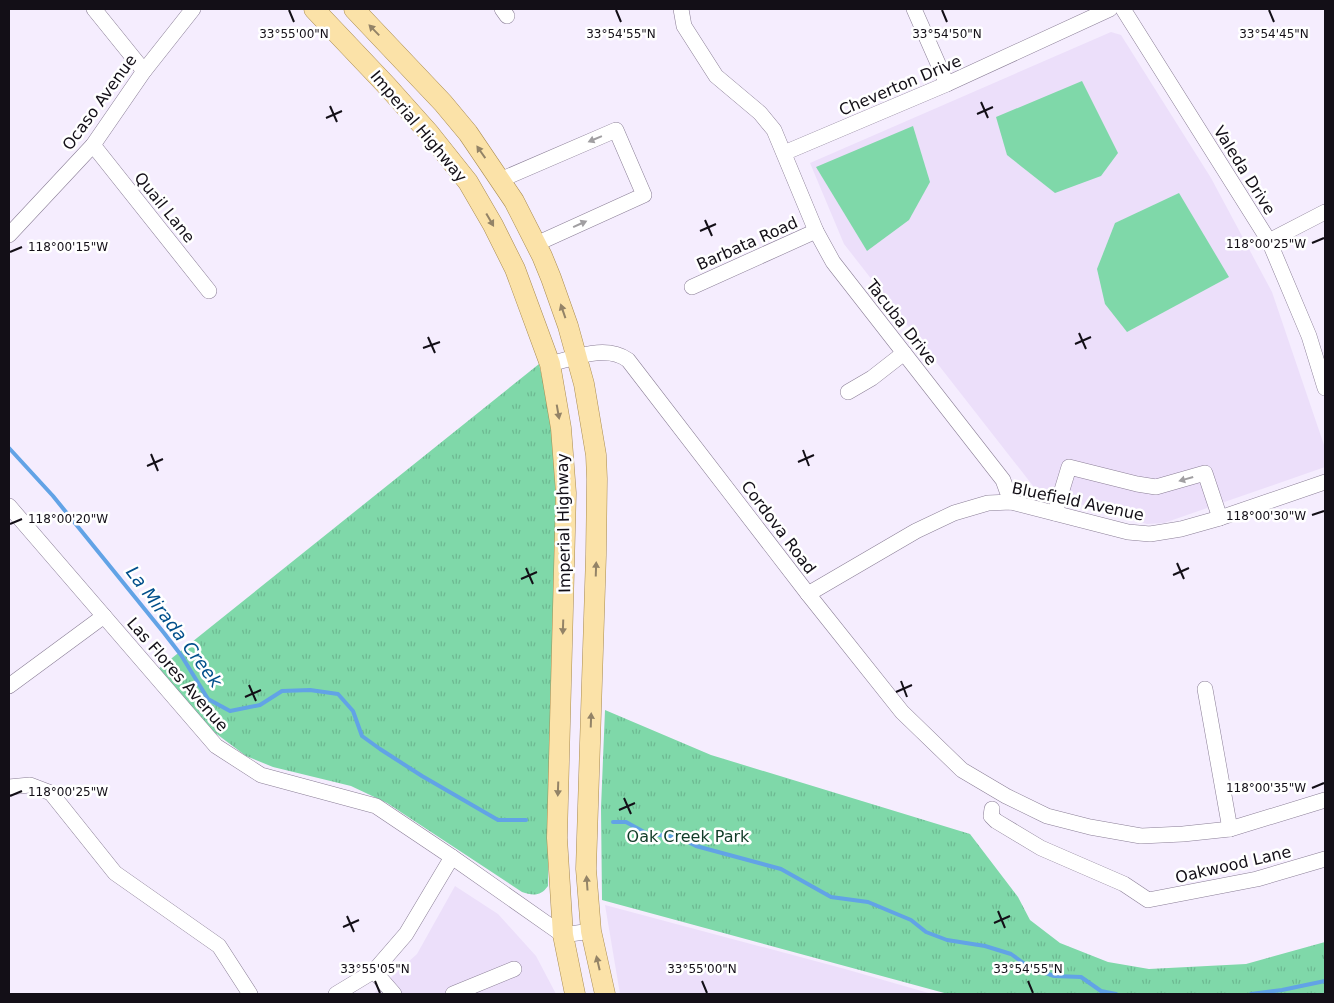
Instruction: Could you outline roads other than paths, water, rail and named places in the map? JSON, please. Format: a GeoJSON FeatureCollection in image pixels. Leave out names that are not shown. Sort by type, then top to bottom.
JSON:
{"type":"FeatureCollection","features":[{"type":"Feature","properties":{"kind":"main road","name":"Imperial Highway"},"geometry":{"type":"LineString","coordinates":[[314,9],[429,133],[468,182],[493,225],[515,269],[550,364],[561,428],[566,493],[557,838],[563,935],[575,994]]}},
{"type":"Feature","properties":{"kind":"main road","name":"Imperial Highway"},"geometry":{"type":"LineString","coordinates":[[354,9],[443,103],[468,133],[514,201],[536,244],[561,304],[584,384],[591,418],[597,479],[586,869],[591,931],[606,994]]}},
{"type":"Feature","properties":{"kind":"street"},"geometry":{"type":"LineString","coordinates":[[94,9],[144,71]]}},
{"type":"Feature","properties":{"kind":"street","name":"Ocaso Avenue"},"geometry":{"type":"LineString","coordinates":[[9,235],[93,145],[144,71],[193,9]]}},
{"type":"Feature","properties":{"kind":"street","name":"Tacuba Drive"},"geometry":{"type":"LineString","coordinates":[[681,9],[684,26],[716,76],[760,113],[774,130],[816,231],[833,262],[1003,480],[1011,502]]}},
{"type":"Feature","properties":{"kind":"street"},"geometry":{"type":"LineString","coordinates":[[914,9],[948,84]]}},
{"type":"Feature","properties":{"kind":"street","name":"Cheverton Drive"},"geometry":{"type":"LineString","coordinates":[[784,153],[948,84],[1110,9]]}},
{"type":"Feature","properties":{"kind":"street","name":"Valeda Drive"},"geometry":{"type":"LineString","coordinates":[[1123,9],[1269,241],[1309,336],[1325,388]]}},
{"type":"Feature","properties":{"kind":"street"},"geometry":{"type":"LineString","coordinates":[[500,180],[616,130],[644,195],[536,244]]}},
{"type":"Feature","properties":{"kind":"street","name":"Quail Lane"},"geometry":{"type":"LineString","coordinates":[[93,145],[210,291]]}},
{"type":"Feature","properties":{"kind":"street"},"geometry":{"type":"LineString","coordinates":[[1269,241],[1325,212]]}},
{"type":"Feature","properties":{"kind":"street","name":"Barbata Road"},"geometry":{"type":"LineString","coordinates":[[692,288],[816,231]]}},
{"type":"Feature","properties":{"kind":"street","name":"Cordova Road"},"geometry":{"type":"LineString","coordinates":[[550,364],[598,352],[611,353],[628,360],[808,594],[902,712],[962,770],[1006,796],[1047,816],[1090,827],[1141,836],[1230,829],[1325,800]]}},
{"type":"Feature","properties":{"kind":"street"},"geometry":{"type":"LineString","coordinates":[[848,392],[872,378],[904,352]]}},
{"type":"Feature","properties":{"kind":"street"},"geometry":{"type":"LineString","coordinates":[[1055,513],[1069,467],[1156,487],[1205,473],[1220,518]]}},
{"type":"Feature","properties":{"kind":"street","name":"Bluefield Avenue"},"geometry":{"type":"LineString","coordinates":[[808,594],[916,531],[954,513],[988,503],[1011,502],[1128,532],[1150,534],[1182,529],[1220,518],[1325,482]]}},
{"type":"Feature","properties":{"kind":"street","name":"Las Flores Avenue"},"geometry":{"type":"LineString","coordinates":[[9,506],[216,746],[261,775],[376,806],[563,935]]}},
{"type":"Feature","properties":{"kind":"street"},"geometry":{"type":"LineString","coordinates":[[9,686],[104,616]]}},
{"type":"Feature","properties":{"kind":"street"},"geometry":{"type":"LineString","coordinates":[[1205,689],[1230,829]]}},
{"type":"Feature","properties":{"kind":"street"},"geometry":{"type":"LineString","coordinates":[[9,787],[30,785],[51,793],[115,873],[219,946],[250,994]]}},
{"type":"Feature","properties":{"kind":"street","name":"Oakwood Lane"},"geometry":{"type":"LineString","coordinates":[[992,809],[991,816],[996,821],[1041,848],[1124,884],[1148,900],[1257,879],[1325,859]]}},
{"type":"Feature","properties":{"kind":"street"},"geometry":{"type":"LineString","coordinates":[[336,994],[374,971],[406,934],[452,857]]}},
{"type":"Feature","properties":{"kind":"street"},"geometry":{"type":"LineString","coordinates":[[563,935],[591,931]]}},
{"type":"Feature","properties":{"kind":"street"},"geometry":{"type":"LineString","coordinates":[[453,994],[473,990],[514,969]]}},
{"type":"Feature","properties":{"kind":"street"},"geometry":{"type":"LineString","coordinates":[[374,971],[394,994]]}},
{"type":"Feature","properties":{"kind":"waterway","name":"La Mirada Creek"},"geometry":{"type":"LineString","coordinates":[[9,448],[53,496],[164,633],[181,655],[208,699],[230,711],[260,705],[282,691],[310,690],[338,694],[353,711],[362,736],[380,749],[498,820],[526,820]]}},
{"type":"Feature","properties":{"kind":"waterway","name":"La Mirada Creek"},"geometry":{"type":"LineString","coordinates":[[613,822],[626,822],[646,833],[681,838],[696,846],[781,869],[831,897],[868,902],[911,920],[926,932],[947,940],[985,946],[1011,954],[1029,967],[1054,976],[1081,977],[1101,991],[1116,994]]}},
{"type":"Feature","properties":{"kind":"waterway","name":"La Mirada Creek"},"geometry":{"type":"LineString","coordinates":[[1251,994],[1325,981]]}},
{"type":"Feature","properties":{"kind":"park label","name":"Oak Creek Park"},"geometry":{"type":"Point","coordinates":[688,836]}}]}
